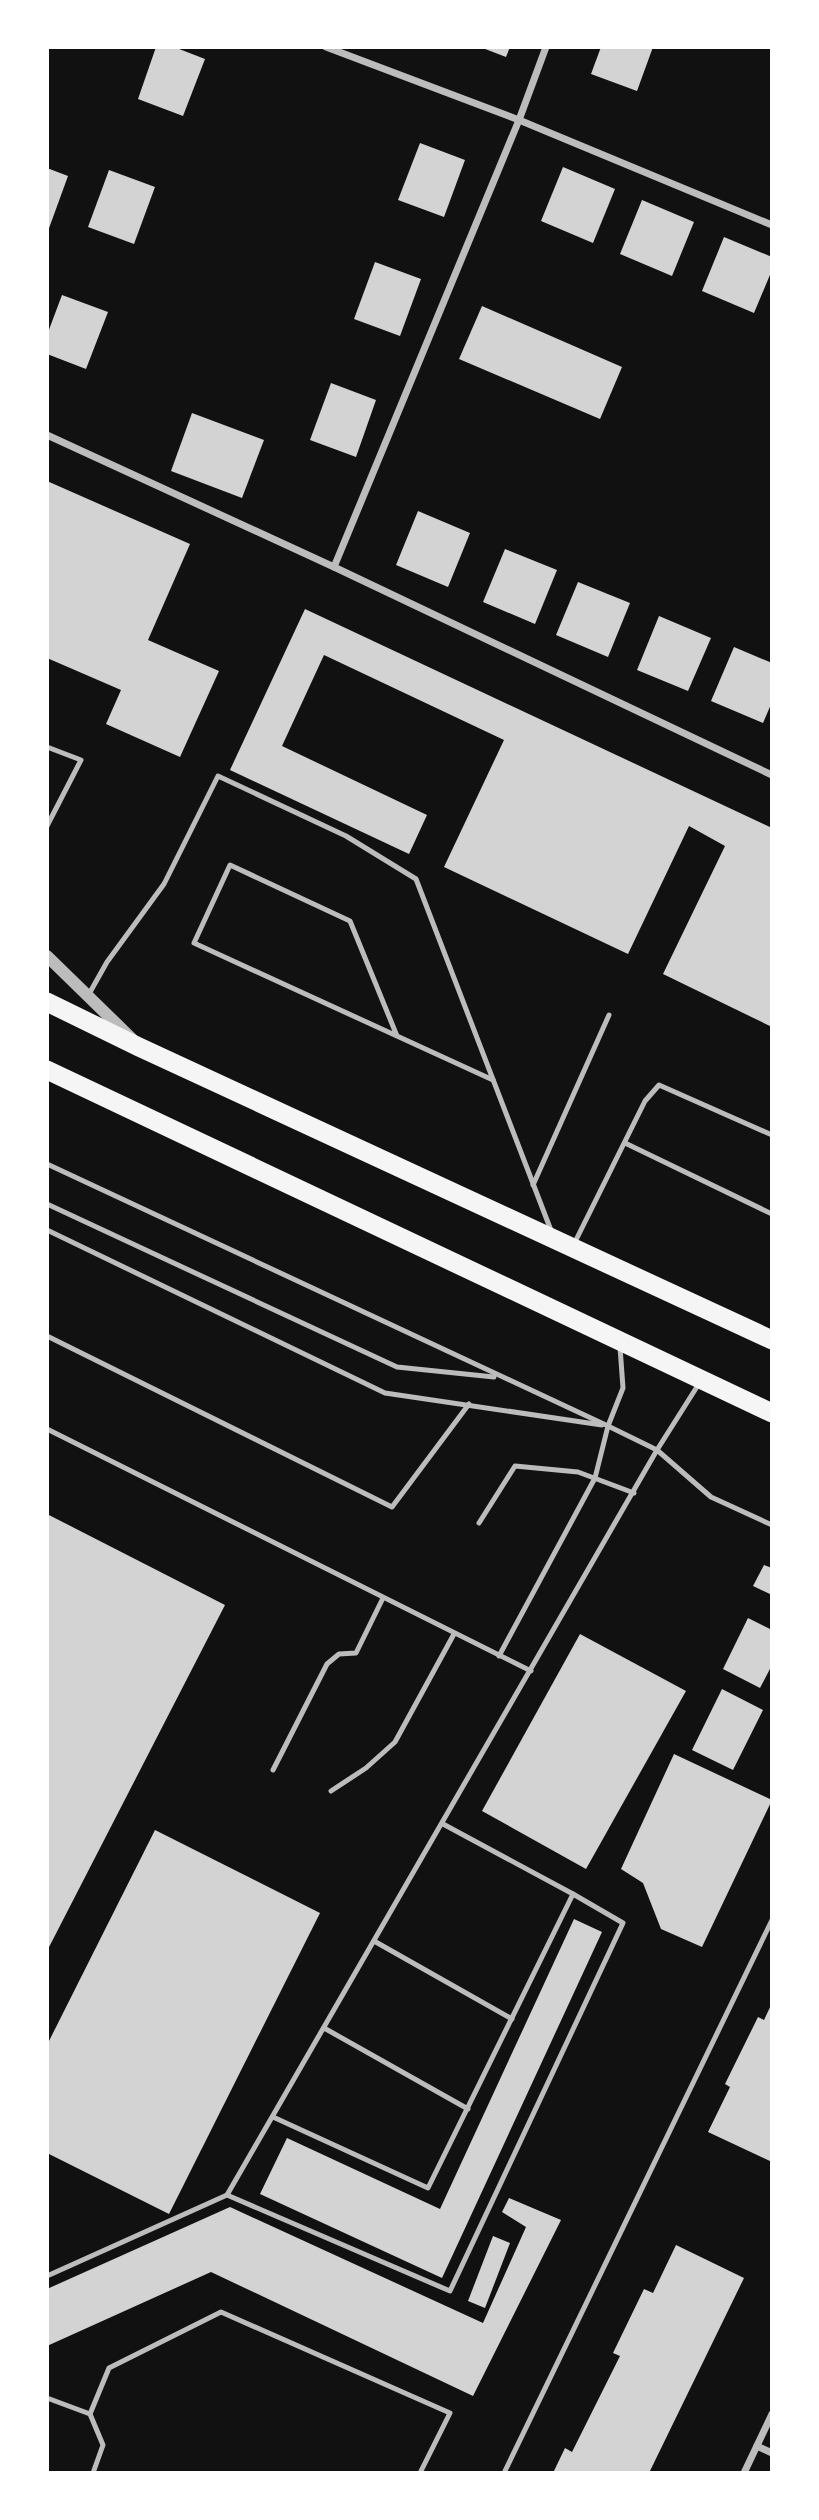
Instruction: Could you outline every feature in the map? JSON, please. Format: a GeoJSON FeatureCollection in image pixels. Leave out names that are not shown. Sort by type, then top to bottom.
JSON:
{"type":"FeatureCollection","features":[{"type":"Feature","properties":{"kind":"highway"},"geometry":{"type":"LineString","coordinates":[[47,1002],[772,1339]]}},
{"type":"Feature","properties":{"kind":"highway"},"geometry":{"type":"LineString","coordinates":[[47,1070],[772,1413]]}},
{"type":"Feature","properties":{"kind":"street"},"geometry":{"type":"LineString","coordinates":[[326,47],[519,120],[772,225]]}},
{"type":"Feature","properties":{"kind":"street"},"geometry":{"type":"LineString","coordinates":[[334,567],[519,120],[546,47]]}},
{"type":"Feature","properties":{"kind":"street"},"geometry":{"type":"LineString","coordinates":[[47,435],[334,567],[772,775]]}},
{"type":"Feature","properties":{"kind":"street"},"geometry":{"type":"LineString","coordinates":[[47,956],[89,994],[139,1047]]}},
{"type":"Feature","properties":{"kind":"street"},"geometry":{"type":"LineString","coordinates":[[744,2473],[772,2414]]}},
{"type":"Feature","properties":{"kind":"street"},"geometry":{"type":"LineString","coordinates":[[757,2446],[772,2453]]}},
{"type":"Feature","properties":{"kind":"lane"},"geometry":{"type":"LineString","coordinates":[[47,747],[81,760],[47,826]]}},
{"type":"Feature","properties":{"kind":"lane"},"geometry":{"type":"LineString","coordinates":[[89,994],[107,962],[164,884],[218,776],[345,836],[416,879],[533,1185],[563,1243]]}},
{"type":"Feature","properties":{"kind":"lane"},"geometry":{"type":"LineString","coordinates":[[397,1037],[350,921],[230,866],[194,943],[397,1037],[493,1080]]}},
{"type":"Feature","properties":{"kind":"lane"},"geometry":{"type":"LineString","coordinates":[[533,1185],[609,1015]]}},
{"type":"Feature","properties":{"kind":"lane"},"geometry":{"type":"LineString","coordinates":[[563,1243],[625,1143],[645,1101],[659,1085],[772,1135]]}},
{"type":"Feature","properties":{"kind":"lane"},"geometry":{"type":"LineString","coordinates":[[625,1143],[772,1214]]}},
{"type":"Feature","properties":{"kind":"lane"},"geometry":{"type":"LineString","coordinates":[[47,1164],[657,1450],[711,1497],[772,1525]]}},
{"type":"Feature","properties":{"kind":"lane"},"geometry":{"type":"LineString","coordinates":[[47,1203],[397,1367],[500,1377]]}},
{"type":"Feature","properties":{"kind":"lane"},"geometry":{"type":"LineString","coordinates":[[47,1230],[385,1393],[608,1426]]}},
{"type":"Feature","properties":{"kind":"lane"},"geometry":{"type":"LineString","coordinates":[[47,1336],[392,1507],[469,1404]]}},
{"type":"Feature","properties":{"kind":"lane"},"geometry":{"type":"LineString","coordinates":[[499,1656],[595,1478],[608,1426],[623,1388],[619,1341]]}},
{"type":"Feature","properties":{"kind":"lane"},"geometry":{"type":"LineString","coordinates":[[47,2276],[227,2195],[657,1450],[702,1380]]}},
{"type":"Feature","properties":{"kind":"lane"},"geometry":{"type":"LineString","coordinates":[[47,1429],[531,1671]]}},
{"type":"Feature","properties":{"kind":"lane"},"geometry":{"type":"LineString","coordinates":[[479,1523],[514,1466],[578,1472],[634,1493]]}},
{"type":"Feature","properties":{"kind":"lane"},"geometry":{"type":"LineString","coordinates":[[273,1770],[327,1664],[339,1654],[356,1653],[383,1598]]}},
{"type":"Feature","properties":{"kind":"lane"},"geometry":{"type":"LineString","coordinates":[[331,1791],[366,1768],[395,1742],[454,1634]]}},
{"type":"Feature","properties":{"kind":"lane"},"geometry":{"type":"LineString","coordinates":[[227,2195],[450,2291],[623,1923],[443,1824]]}},
{"type":"Feature","properties":{"kind":"lane"},"geometry":{"type":"LineString","coordinates":[[273,2117],[428,2188],[573,1894]]}},
{"type":"Feature","properties":{"kind":"lane"},"geometry":{"type":"LineString","coordinates":[[504,2473],[772,1920]]}},
{"type":"Feature","properties":{"kind":"lane"},"geometry":{"type":"LineString","coordinates":[[374,1941],[512,2019]]}},
{"type":"Feature","properties":{"kind":"lane"},"geometry":{"type":"LineString","coordinates":[[324,2028],[468,2109]]}},
{"type":"Feature","properties":{"kind":"lane"},"geometry":{"type":"LineString","coordinates":[[47,2267],[56,2271]]}},
{"type":"Feature","properties":{"kind":"lane"},"geometry":{"type":"LineString","coordinates":[[93,2473],[103,2445],[90,2414],[109,2368],[221,2312],[450,2413],[419,2473]]}},
{"type":"Feature","properties":{"kind":"lane"},"geometry":{"type":"LineString","coordinates":[[47,2398],[90,2414]]}},
{"type":"Feature","properties":{"kind":"building"},"geometry":{"type":"Polygon","coordinates":[[[156,47],[174,47],[205,59],[183,116],[138,99],[156,47]]]}},
{"type":"Feature","properties":{"kind":"building"},"geometry":{"type":"Polygon","coordinates":[[[480,47],[510,47],[506,57],[480,47]]]}},
{"type":"Feature","properties":{"kind":"building"},"geometry":{"type":"Polygon","coordinates":[[[601,47],[653,47],[637,91],[591,74],[601,47]]]}},
{"type":"Feature","properties":{"kind":"building"},"geometry":{"type":"Polygon","coordinates":[[[420,143],[465,160],[444,217],[398,200],[420,143]]]}},
{"type":"Feature","properties":{"kind":"building"},"geometry":{"type":"Polygon","coordinates":[[[563,167],[615,189],[593,243],[541,221],[563,167]]]}},
{"type":"Feature","properties":{"kind":"building"},"geometry":{"type":"Polygon","coordinates":[[[47,168],[68,176],[48,231],[47,231],[47,168]]]}},
{"type":"Feature","properties":{"kind":"building"},"geometry":{"type":"Polygon","coordinates":[[[109,170],[155,187],[134,244],[88,227],[109,170]]]}},
{"type":"Feature","properties":{"kind":"building"},"geometry":{"type":"Polygon","coordinates":[[[642,200],[694,222],[672,276],[620,254],[642,200]]]}},
{"type":"Feature","properties":{"kind":"building"},"geometry":{"type":"Polygon","coordinates":[[[724,237],[772,257],[772,270],[754,313],[702,291],[724,237]]]}},
{"type":"Feature","properties":{"kind":"building"},"geometry":{"type":"Polygon","coordinates":[[[375,262],[421,279],[400,336],[354,319],[375,262]]]}},
{"type":"Feature","properties":{"kind":"building"},"geometry":{"type":"Polygon","coordinates":[[[62,295],[108,312],[86,369],[47,354],[47,335],[62,295]]]}},
{"type":"Feature","properties":{"kind":"building"},"geometry":{"type":"Polygon","coordinates":[[[482,306],[622,367],[600,419],[459,359],[482,306]]]}},
{"type":"Feature","properties":{"kind":"building"},"geometry":{"type":"Polygon","coordinates":[[[331,383],[376,400],[356,457],[310,440],[331,383]]]}},
{"type":"Feature","properties":{"kind":"building"},"geometry":{"type":"Polygon","coordinates":[[[192,413],[264,440],[242,498],[171,471],[192,413]]]}},
{"type":"Feature","properties":{"kind":"building"},"geometry":{"type":"Polygon","coordinates":[[[47,481],[190,544],[148,640],[219,671],[180,757],[106,724],[121,690],[47,658],[47,481]]]}},
{"type":"Feature","properties":{"kind":"building"},"geometry":{"type":"Polygon","coordinates":[[[418,511],[470,533],[448,587],[396,565],[418,511]]]}},
{"type":"Feature","properties":{"kind":"building"},"geometry":{"type":"Polygon","coordinates":[[[505,549],[557,570],[535,624],[483,602],[505,549]]]}},
{"type":"Feature","properties":{"kind":"building"},"geometry":{"type":"Polygon","coordinates":[[[578,582],[630,603],[608,657],[556,635],[578,582]]]}},
{"type":"Feature","properties":{"kind":"building"},"geometry":{"type":"Polygon","coordinates":[[[305,609],[772,828],[772,1027],[663,974],[725,846],[689,826],[628,954],[444,867],[504,740],[324,655],[282,746],[427,815],[409,854],[230,770],[305,609]]]}},
{"type":"Feature","properties":{"kind":"building"},"geometry":{"type":"Polygon","coordinates":[[[659,616],[711,638],[688,691],[637,670],[659,616]]]}},
{"type":"Feature","properties":{"kind":"building"},"geometry":{"type":"Polygon","coordinates":[[[734,647],[772,663],[772,702],[763,723],[711,701],[734,647]]]}},
{"type":"Feature","properties":{"kind":"building"},"geometry":{"type":"Polygon","coordinates":[[[47,1514],[225,1605],[47,1951],[47,1514]]]}},
{"type":"Feature","properties":{"kind":"building"},"geometry":{"type":"Polygon","coordinates":[[[764,1565],[772,1568],[772,1595],[753,1586],[764,1565]]]}},
{"type":"Feature","properties":{"kind":"building"},"geometry":{"type":"Polygon","coordinates":[[[748,1618],[772,1630],[772,1665],[760,1688],[723,1669],[748,1618]]]}},
{"type":"Feature","properties":{"kind":"building"},"geometry":{"type":"Polygon","coordinates":[[[580,1634],[686,1691],[586,1869],[482,1811],[580,1634]]]}},
{"type":"Feature","properties":{"kind":"building"},"geometry":{"type":"Polygon","coordinates":[[[722,1689],[763,1710],[733,1770],[692,1750],[722,1689]]]}},
{"type":"Feature","properties":{"kind":"building"},"geometry":{"type":"Polygon","coordinates":[[[674,1754],[772,1800],[702,1947],[661,1929],[643,1883],[621,1869],[674,1754]]]}},
{"type":"Feature","properties":{"kind":"building"},"geometry":{"type":"Polygon","coordinates":[[[155,1830],[320,1913],[169,2214],[47,2153],[47,2045],[155,1830]]]}},
{"type":"Feature","properties":{"kind":"building"},"geometry":{"type":"Polygon","coordinates":[[[574,1919],[602,1932],[442,2278],[260,2194],[287,2138],[440,2209],[574,1919]]]}},
{"type":"Feature","properties":{"kind":"building"},"geometry":{"type":"Polygon","coordinates":[[[772,2003],[772,2162],[708,2132],[730,2087],[725,2084],[758,2017],[764,2020],[772,2003]]]}},
{"type":"Feature","properties":{"kind":"building"},"geometry":{"type":"Polygon","coordinates":[[[509,2198],[561,2220],[473,2396],[211,2272],[47,2346],[47,2289],[230,2207],[483,2323],[526,2227],[502,2212],[509,2198]]]}},
{"type":"Feature","properties":{"kind":"building"},"geometry":{"type":"Polygon","coordinates":[[[493,2236],[510,2243],[485,2308],[468,2301],[493,2236]]]}},
{"type":"Feature","properties":{"kind":"building"},"geometry":{"type":"Polygon","coordinates":[[[676,2245],[744,2278],[649,2473],[553,2473],[565,2448],[572,2452],[620,2356],[613,2353],[644,2289],[653,2293],[676,2245]]]}}]}
